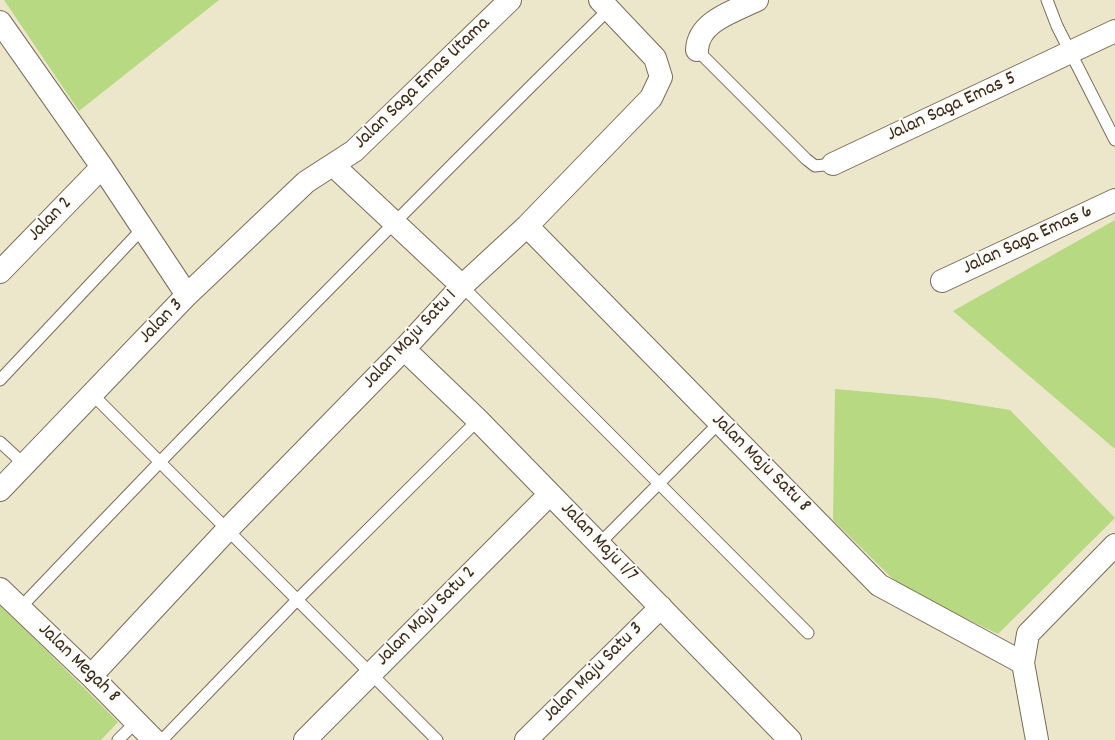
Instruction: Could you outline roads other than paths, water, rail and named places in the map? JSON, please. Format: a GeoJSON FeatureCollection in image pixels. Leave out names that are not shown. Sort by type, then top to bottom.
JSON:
{"type":"FeatureCollection","features":[{"type":"Feature","properties":{"kind":"street","name":"Jalan Saga Emas Utama"},"geometry":{"type":"LineString","coordinates":[[334,166],[354,151],[510,0]]}},
{"type":"Feature","properties":{"kind":"street"},"geometry":{"type":"LineString","coordinates":[[698,50],[701,34],[710,23],[742,3]]}},
{"type":"Feature","properties":{"kind":"street","name":"Jalan Maju Satu 1"},"geometry":{"type":"LineString","coordinates":[[91,676],[227,530],[404,349],[462,286],[527,226],[651,98],[661,77],[655,58],[604,4]]}},
{"type":"Feature","properties":{"kind":"street","name":"Jalan Saga Emas 5"},"geometry":{"type":"LineString","coordinates":[[833,164],[1115,31]]}},
{"type":"Feature","properties":{"kind":"street"},"geometry":{"type":"LineString","coordinates":[[4,39],[102,167],[187,295]]}},
{"type":"Feature","properties":{"kind":"street"},"geometry":{"type":"LineString","coordinates":[[334,166],[462,286]]}},
{"type":"Feature","properties":{"kind":"street","name":"Jalan 3"},"geometry":{"type":"LineString","coordinates":[[0,490],[187,295],[306,182],[334,166]]}},
{"type":"Feature","properties":{"kind":"street","name":"Jalan 2"},"geometry":{"type":"LineString","coordinates":[[0,272],[102,167]]}},
{"type":"Feature","properties":{"kind":"street","name":"Jalan Saga Emas 6"},"geometry":{"type":"LineString","coordinates":[[942,281],[1115,200]]}},
{"type":"Feature","properties":{"kind":"street","name":"Jalan Maju Satu 8"},"geometry":{"type":"LineString","coordinates":[[527,226],[879,585],[1023,664]]}},
{"type":"Feature","properties":{"kind":"street","name":"Jalan Maju 1/7"},"geometry":{"type":"LineString","coordinates":[[404,349],[478,420],[661,607],[777,735]]}},
{"type":"Feature","properties":{"kind":"street","name":"Jalan Maju Satu 2"},"geometry":{"type":"LineString","coordinates":[[305,740],[550,494]]}},
{"type":"Feature","properties":{"kind":"street"},"geometry":{"type":"LineString","coordinates":[[1037,740],[1023,664],[1028,634],[1115,544]]}},
{"type":"Feature","properties":{"kind":"street","name":"Jalan Megah 8"},"geometry":{"type":"LineString","coordinates":[[0,589],[91,676],[154,740]]}},
{"type":"Feature","properties":{"kind":"street","name":"Jalan Maju Satu 3"},"geometry":{"type":"LineString","coordinates":[[526,740],[661,607]]}},
{"type":"Feature","properties":{"kind":"lane"},"geometry":{"type":"LineString","coordinates":[[1047,0],[1070,53],[1115,140]]}},
{"type":"Feature","properties":{"kind":"lane"},"geometry":{"type":"LineString","coordinates":[[20,608],[160,461],[604,4]]}},
{"type":"Feature","properties":{"kind":"lane"},"geometry":{"type":"LineString","coordinates":[[698,50],[806,159],[815,166],[833,164]]}},
{"type":"Feature","properties":{"kind":"lane"},"geometry":{"type":"LineString","coordinates":[[0,380],[144,228]]}},
{"type":"Feature","properties":{"kind":"lane"},"geometry":{"type":"LineString","coordinates":[[462,286],[808,633]]}},
{"type":"Feature","properties":{"kind":"lane"},"geometry":{"type":"LineString","coordinates":[[92,394],[296,601],[437,740]]}},
{"type":"Feature","properties":{"kind":"lane"},"geometry":{"type":"LineString","coordinates":[[162,740],[296,601],[478,420]]}},
{"type":"Feature","properties":{"kind":"lane"},"geometry":{"type":"LineString","coordinates":[[598,544],[720,424]]}},
{"type":"Feature","properties":{"kind":"lane"},"geometry":{"type":"LineString","coordinates":[[0,442],[25,465]]}},
{"type":"Feature","properties":{"kind":"lane"},"geometry":{"type":"LineString","coordinates":[[118,740],[136,722]]}}]}
